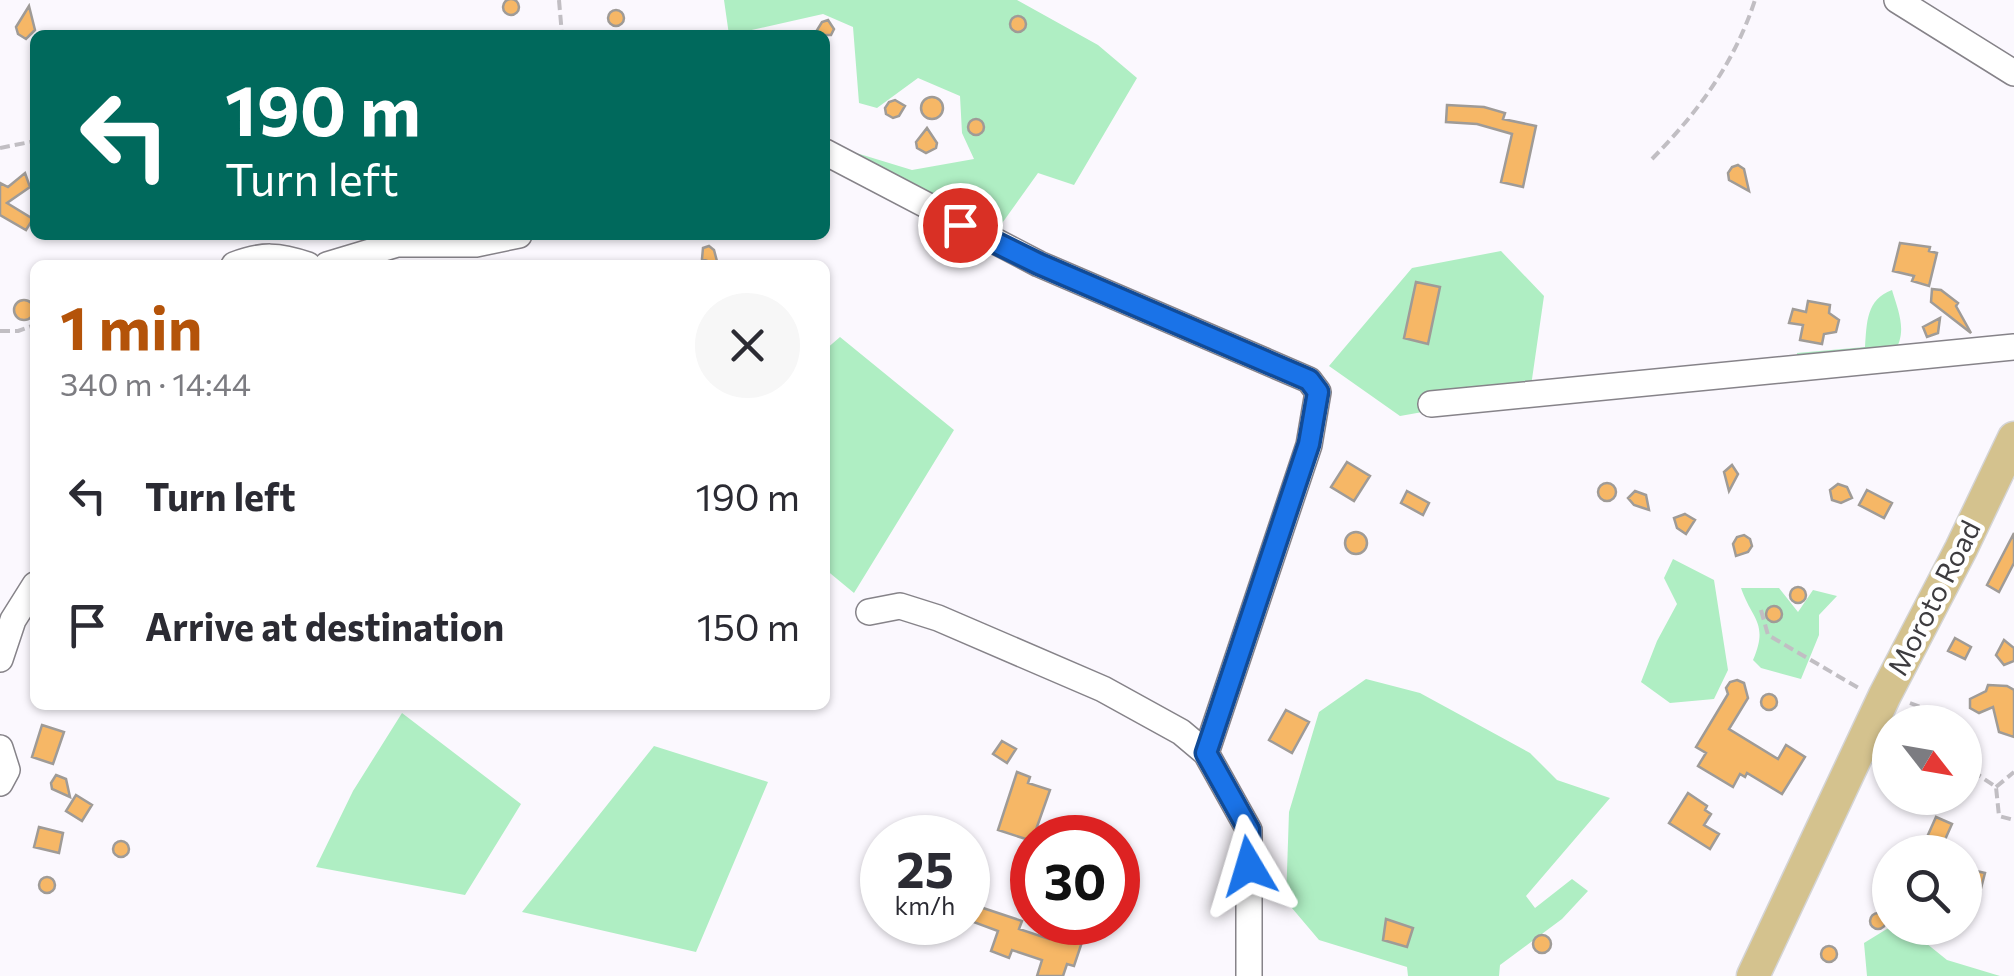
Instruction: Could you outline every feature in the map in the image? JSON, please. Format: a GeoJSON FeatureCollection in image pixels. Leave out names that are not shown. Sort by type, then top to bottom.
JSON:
{"type":"FeatureCollection","features":[{"type":"Feature","properties":{"kind":"main road","name":"Moroto Road"},"geometry":{"type":"LineString","coordinates":[[1753,976],[1884,694],[2014,438]]}},
{"type":"Feature","properties":{"kind":"street"},"geometry":{"type":"LineString","coordinates":[[1898,0],[2014,73]]}},
{"type":"Feature","properties":{"kind":"street"},"geometry":{"type":"LineString","coordinates":[[830,155],[1039,264],[1309,380],[1318,392],[1309,444],[1206,753]]}},
{"type":"Feature","properties":{"kind":"street"},"geometry":{"type":"LineString","coordinates":[[344,260],[397,244],[476,244],[496,240]]}},
{"type":"Feature","properties":{"kind":"street"},"geometry":{"type":"LineString","coordinates":[[247,260],[260,255],[291,260]]}},
{"type":"Feature","properties":{"kind":"street"},"geometry":{"type":"LineString","coordinates":[[1431,404],[2014,346]]}},
{"type":"Feature","properties":{"kind":"street"},"geometry":{"type":"LineString","coordinates":[[0,659],[12,620],[30,593]]}},
{"type":"Feature","properties":{"kind":"street"},"geometry":{"type":"LineString","coordinates":[[869,612],[900,606],[938,618],[1104,689],[1181,732],[1206,753],[1249,830],[1249,976]]}},
{"type":"Feature","properties":{"kind":"street"},"geometry":{"type":"LineString","coordinates":[[0,748],[7,770],[0,783]]}},
{"type":"Feature","properties":{"kind":"path"},"geometry":{"type":"LineString","coordinates":[[559,0],[562,30]]}},
{"type":"Feature","properties":{"kind":"path"},"geometry":{"type":"LineString","coordinates":[[1652,160],[1690,120],[1742,41],[1754,0]]}},
{"type":"Feature","properties":{"kind":"path"},"geometry":{"type":"LineString","coordinates":[[0,148],[30,142]]}},
{"type":"Feature","properties":{"kind":"path"},"geometry":{"type":"LineString","coordinates":[[0,331],[30,327]]}},
{"type":"Feature","properties":{"kind":"path"},"geometry":{"type":"LineString","coordinates":[[1761,610],[1768,635],[1858,689],[1916,705]]}},
{"type":"Feature","properties":{"kind":"path"},"geometry":{"type":"LineString","coordinates":[[1996,787],[2014,772]]}},
{"type":"Feature","properties":{"kind":"path"},"geometry":{"type":"LineString","coordinates":[[1982,777],[1996,787],[1999,816],[2014,820]]}},
{"type":"Feature","properties":{"kind":"green space"},"geometry":{"type":"Polygon","coordinates":[[[724,0],[1017,0],[1098,45],[1137,78],[1074,185],[1038,173],[985,247],[853,152],[912,170],[974,159],[962,133],[960,96],[918,78],[877,108],[859,103],[853,27],[823,14],[751,30],[728,30],[724,0]]]}},
{"type":"Feature","properties":{"kind":"green space"},"geometry":{"type":"Polygon","coordinates":[[[1501,251],[1544,296],[1530,393],[1400,416],[1329,366],[1412,268],[1501,251]]]}},
{"type":"Feature","properties":{"kind":"green space"},"geometry":{"type":"Polygon","coordinates":[[[1892,290],[1901,331],[1893,354],[1796,367],[1797,353],[1865,347],[1873,306],[1892,290]]]}},
{"type":"Feature","properties":{"kind":"green space"},"geometry":{"type":"Polygon","coordinates":[[[840,337],[954,430],[854,593],[830,573],[830,346],[840,337]]]}},
{"type":"Feature","properties":{"kind":"green space"},"geometry":{"type":"Polygon","coordinates":[[[1673,559],[1714,580],[1728,670],[1714,699],[1670,703],[1641,682],[1677,604],[1664,578],[1673,559]]]}},
{"type":"Feature","properties":{"kind":"green space"},"geometry":{"type":"Polygon","coordinates":[[[1741,588],[1779,588],[1798,612],[1813,590],[1837,596],[1819,615],[1819,635],[1801,679],[1761,668],[1753,660],[1759,629],[1741,588]]]}},
{"type":"Feature","properties":{"kind":"green space"},"geometry":{"type":"Polygon","coordinates":[[[1366,679],[1420,693],[1530,753],[1557,780],[1610,798],[1526,896],[1535,908],[1572,879],[1588,891],[1562,919],[1500,965],[1499,976],[1408,976],[1407,967],[1319,940],[1286,901],[1289,812],[1319,712],[1366,679]]]}},
{"type":"Feature","properties":{"kind":"green space"},"geometry":{"type":"Polygon","coordinates":[[[402,713],[521,804],[465,895],[316,867],[353,791],[402,713]]]}},
{"type":"Feature","properties":{"kind":"green space"},"geometry":{"type":"Polygon","coordinates":[[[654,746],[768,782],[696,952],[522,912],[654,746]]]}},
{"type":"Feature","properties":{"kind":"green space"},"geometry":{"type":"Polygon","coordinates":[[[1872,938],[1872,945],[1928,945],[1947,960],[2000,976],[1867,976],[1864,943],[1872,938]]]}},
{"type":"Feature","properties":{"kind":"building"},"geometry":{"type":"Polygon","coordinates":[[[511,-1],[519,7],[511,15],[503,7],[511,-1]]]}},
{"type":"Feature","properties":{"kind":"building"},"geometry":{"type":"Polygon","coordinates":[[[29,6],[35,30],[30,30],[26,39],[16,27],[29,6]]]}},
{"type":"Feature","properties":{"kind":"building"},"geometry":{"type":"Polygon","coordinates":[[[616,10],[624,18],[616,26],[608,18],[616,10]]]}},
{"type":"Feature","properties":{"kind":"building"},"geometry":{"type":"Polygon","coordinates":[[[1018,16],[1026,24],[1018,32],[1010,24],[1018,16]]]}},
{"type":"Feature","properties":{"kind":"building"},"geometry":{"type":"Polygon","coordinates":[[[828,20],[834,29],[831,35],[830,30],[817,30],[828,20]]]}},
{"type":"Feature","properties":{"kind":"building"},"geometry":{"type":"Polygon","coordinates":[[[932,97],[940,100],[940,116],[932,119],[924,116],[921,108],[924,100],[932,97]]]}},
{"type":"Feature","properties":{"kind":"building"},"geometry":{"type":"Polygon","coordinates":[[[895,100],[905,106],[893,118],[885,108],[895,100]]]}},
{"type":"Feature","properties":{"kind":"building"},"geometry":{"type":"Polygon","coordinates":[[[1447,105],[1484,107],[1505,113],[1503,119],[1536,126],[1523,187],[1501,182],[1512,134],[1477,124],[1446,122],[1447,105]]]}},
{"type":"Feature","properties":{"kind":"building"},"geometry":{"type":"Polygon","coordinates":[[[976,119],[984,127],[976,135],[968,127],[976,119]]]}},
{"type":"Feature","properties":{"kind":"building"},"geometry":{"type":"Polygon","coordinates":[[[927,128],[937,143],[936,148],[926,153],[917,148],[916,142],[927,128]]]}},
{"type":"Feature","properties":{"kind":"building"},"geometry":{"type":"Polygon","coordinates":[[[1738,165],[1744,169],[1749,191],[1729,180],[1728,173],[1738,165]]]}},
{"type":"Feature","properties":{"kind":"building"},"geometry":{"type":"Polygon","coordinates":[[[25,173],[30,187],[7,203],[30,217],[26,230],[0,215],[0,183],[8,187],[25,173]]]}},
{"type":"Feature","properties":{"kind":"building"},"geometry":{"type":"Polygon","coordinates":[[[1900,243],[1930,247],[1929,251],[1937,253],[1929,286],[1912,281],[1914,276],[1893,271],[1900,243]]]}},
{"type":"Feature","properties":{"kind":"building"},"geometry":{"type":"Polygon","coordinates":[[[709,246],[714,250],[717,260],[702,259],[703,248],[709,246]]]}},
{"type":"Feature","properties":{"kind":"building"},"geometry":{"type":"Polygon","coordinates":[[[1416,282],[1440,287],[1428,344],[1404,338],[1416,282]]]}},
{"type":"Feature","properties":{"kind":"building"},"geometry":{"type":"Polygon","coordinates":[[[1932,289],[1941,290],[1958,303],[1956,306],[1971,333],[1931,302],[1932,289]]]}},
{"type":"Feature","properties":{"kind":"building"},"geometry":{"type":"Polygon","coordinates":[[[28,301],[30,318],[20,319],[15,306],[28,301]]]}},
{"type":"Feature","properties":{"kind":"building"},"geometry":{"type":"Polygon","coordinates":[[[1808,301],[1830,305],[1829,313],[1839,320],[1836,332],[1824,334],[1822,344],[1800,340],[1803,325],[1789,323],[1793,309],[1806,312],[1808,301]]]}},
{"type":"Feature","properties":{"kind":"building"},"geometry":{"type":"Polygon","coordinates":[[[1940,318],[1938,333],[1927,337],[1923,327],[1940,318]]]}},
{"type":"Feature","properties":{"kind":"building"},"geometry":{"type":"Polygon","coordinates":[[[1347,462],[1370,476],[1354,501],[1331,487],[1347,462]]]}},
{"type":"Feature","properties":{"kind":"building"},"geometry":{"type":"Polygon","coordinates":[[[1732,465],[1738,474],[1729,491],[1724,472],[1732,465]]]}},
{"type":"Feature","properties":{"kind":"building"},"geometry":{"type":"Polygon","coordinates":[[[1607,483],[1616,492],[1607,501],[1598,492],[1607,483]]]}},
{"type":"Feature","properties":{"kind":"building"},"geometry":{"type":"Polygon","coordinates":[[[1838,484],[1847,487],[1852,498],[1841,503],[1832,500],[1830,490],[1838,484]]]}},
{"type":"Feature","properties":{"kind":"building"},"geometry":{"type":"Polygon","coordinates":[[[1867,490],[1892,503],[1884,518],[1859,505],[1867,490]]]}},
{"type":"Feature","properties":{"kind":"building"},"geometry":{"type":"Polygon","coordinates":[[[1407,491],[1429,503],[1423,515],[1401,503],[1407,491]]]}},
{"type":"Feature","properties":{"kind":"building"},"geometry":{"type":"Polygon","coordinates":[[[1635,491],[1646,495],[1649,510],[1634,505],[1628,498],[1635,491]]]}},
{"type":"Feature","properties":{"kind":"building"},"geometry":{"type":"Polygon","coordinates":[[[1685,514],[1695,520],[1686,534],[1677,528],[1674,518],[1685,514]]]}},
{"type":"Feature","properties":{"kind":"building"},"geometry":{"type":"Polygon","coordinates":[[[1356,532],[1364,535],[1364,551],[1356,554],[1348,551],[1345,543],[1348,535],[1356,532]]]}},
{"type":"Feature","properties":{"kind":"building"},"geometry":{"type":"Polygon","coordinates":[[[2014,533],[2014,563],[1999,592],[1987,585],[2014,533]]]}},
{"type":"Feature","properties":{"kind":"building"},"geometry":{"type":"Polygon","coordinates":[[[1744,535],[1752,546],[1736,556],[1733,544],[1744,535]]]}},
{"type":"Feature","properties":{"kind":"building"},"geometry":{"type":"Polygon","coordinates":[[[1798,587],[1806,595],[1798,603],[1790,595],[1798,587]]]}},
{"type":"Feature","properties":{"kind":"building"},"geometry":{"type":"Polygon","coordinates":[[[1774,606],[1782,614],[1774,622],[1766,614],[1774,606]]]}},
{"type":"Feature","properties":{"kind":"building"},"geometry":{"type":"Polygon","coordinates":[[[1955,638],[1971,647],[1965,659],[1948,651],[1955,638]]]}},
{"type":"Feature","properties":{"kind":"building"},"geometry":{"type":"Polygon","coordinates":[[[2004,640],[2014,648],[2014,661],[2004,665],[1996,655],[2004,640]]]}},
{"type":"Feature","properties":{"kind":"building"},"geometry":{"type":"Polygon","coordinates":[[[1737,680],[1744,683],[1748,698],[1729,729],[1778,759],[1786,745],[1805,757],[1782,794],[1747,773],[1745,777],[1740,774],[1733,787],[1698,766],[1706,753],[1696,747],[1728,694],[1726,688],[1737,680]]]}},
{"type":"Feature","properties":{"kind":"building"},"geometry":{"type":"Polygon","coordinates":[[[1988,685],[2014,690],[2014,737],[1999,732],[1993,707],[1982,712],[1982,705],[1970,705],[1970,699],[1986,691],[1988,685]]]}},
{"type":"Feature","properties":{"kind":"building"},"geometry":{"type":"Polygon","coordinates":[[[1769,694],[1777,702],[1769,710],[1761,702],[1769,694]]]}},
{"type":"Feature","properties":{"kind":"building"},"geometry":{"type":"Polygon","coordinates":[[[1286,710],[1309,722],[1292,753],[1269,740],[1286,710]]]}},
{"type":"Feature","properties":{"kind":"building"},"geometry":{"type":"Polygon","coordinates":[[[42,725],[64,732],[53,764],[32,757],[42,725]]]}},
{"type":"Feature","properties":{"kind":"building"},"geometry":{"type":"Polygon","coordinates":[[[1002,741],[1016,749],[1007,763],[993,754],[1002,741]]]}},
{"type":"Feature","properties":{"kind":"building"},"geometry":{"type":"Polygon","coordinates":[[[1017,772],[1030,777],[1028,783],[1050,790],[1041,815],[1010,815],[1010,834],[998,830],[1017,772]]]}},
{"type":"Feature","properties":{"kind":"building"},"geometry":{"type":"Polygon","coordinates":[[[56,775],[66,779],[70,797],[52,789],[56,775]]]}},
{"type":"Feature","properties":{"kind":"building"},"geometry":{"type":"Polygon","coordinates":[[[1688,793],[1707,806],[1705,810],[1711,814],[1704,825],[1719,834],[1710,849],[1669,823],[1688,793]]]}},
{"type":"Feature","properties":{"kind":"building"},"geometry":{"type":"Polygon","coordinates":[[[76,795],[92,805],[82,821],[66,811],[76,795]]]}},
{"type":"Feature","properties":{"kind":"building"},"geometry":{"type":"Polygon","coordinates":[[[1936,817],[1952,824],[1947,835],[1928,835],[1936,817]]]}},
{"type":"Feature","properties":{"kind":"building"},"geometry":{"type":"Polygon","coordinates":[[[39,827],[63,833],[59,853],[34,847],[39,827]]]}},
{"type":"Feature","properties":{"kind":"building"},"geometry":{"type":"Polygon","coordinates":[[[121,841],[129,849],[121,857],[113,849],[121,841]]]}},
{"type":"Feature","properties":{"kind":"building"},"geometry":{"type":"Polygon","coordinates":[[[47,877],[55,885],[47,893],[39,885],[47,877]]]}},
{"type":"Feature","properties":{"kind":"building"},"geometry":{"type":"Polygon","coordinates":[[[990,910],[1010,917],[1010,945],[1081,945],[1074,966],[1067,964],[1063,976],[1037,976],[1042,960],[1012,950],[1009,958],[991,951],[998,931],[990,928],[990,910]]]}},
{"type":"Feature","properties":{"kind":"building"},"geometry":{"type":"Polygon","coordinates":[[[1386,919],[1413,928],[1407,947],[1383,940],[1386,919]]]}},
{"type":"Feature","properties":{"kind":"building"},"geometry":{"type":"Polygon","coordinates":[[[1542,935],[1551,944],[1542,953],[1533,944],[1542,935]]]}},
{"type":"Feature","properties":{"kind":"building"},"geometry":{"type":"Polygon","coordinates":[[[1829,946],[1837,954],[1829,962],[1821,954],[1829,946]]]}},
{"type":"Feature","properties":{"kind":"route"},"geometry":{"type":"LineString","coordinates":[[960,225],[1039,264],[1309,380],[1318,392],[1309,444],[1206,753],[1249,830],[1249,866]]}}]}
